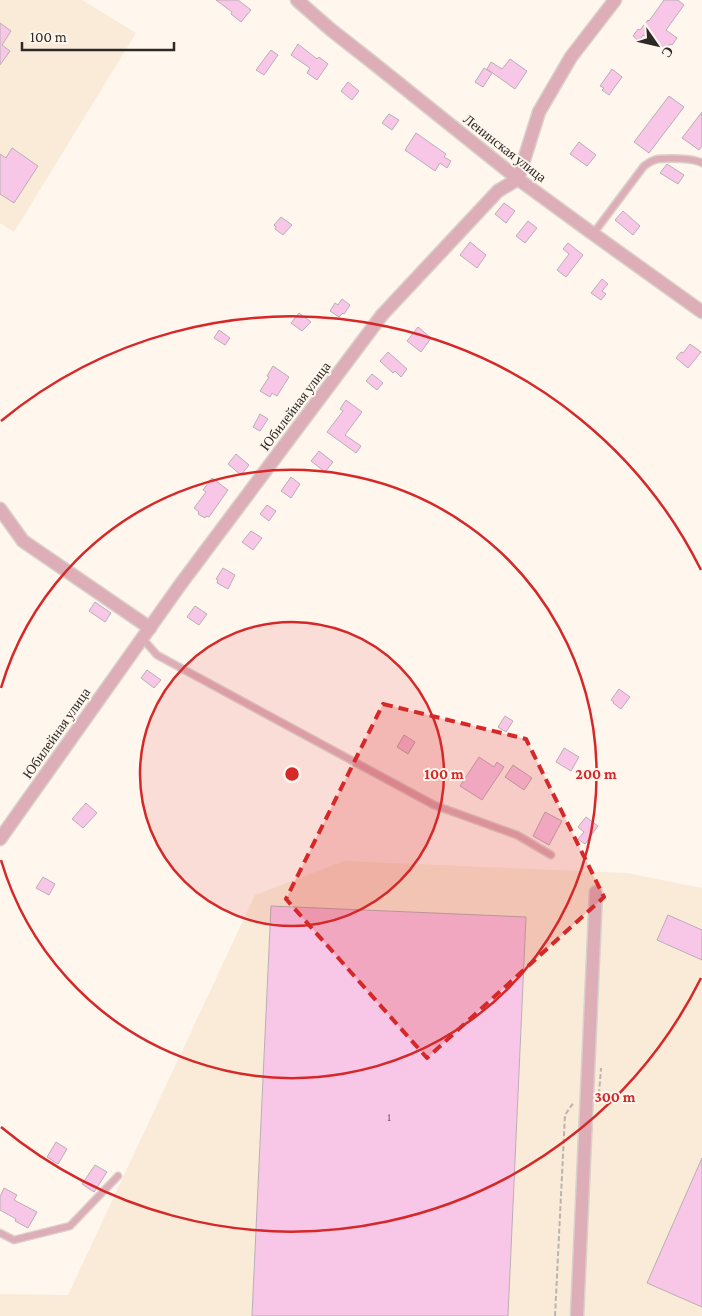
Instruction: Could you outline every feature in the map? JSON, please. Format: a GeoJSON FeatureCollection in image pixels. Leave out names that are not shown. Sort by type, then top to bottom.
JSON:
{"type":"FeatureCollection","features":[{"type":"Feature","properties":{"kind":"street","name":"Ленинская улица"},"geometry":{"type":"LineString","coordinates":[[297,0],[330,29],[518,179],[702,312]]}},
{"type":"Feature","properties":{"kind":"street"},"geometry":{"type":"LineString","coordinates":[[518,179],[539,112],[571,57],[614,0]]}},
{"type":"Feature","properties":{"kind":"street","name":"Юбилейная улица"},"geometry":{"type":"LineString","coordinates":[[0,839],[180,585],[382,316],[498,191],[518,179]]}},
{"type":"Feature","properties":{"kind":"street"},"geometry":{"type":"LineString","coordinates":[[0,509],[23,541],[150,628]]}},
{"type":"Feature","properties":{"kind":"street"},"geometry":{"type":"LineString","coordinates":[[577,1316],[596,892]]}},
{"type":"Feature","properties":{"kind":"lane"},"geometry":{"type":"LineString","coordinates":[[593,234],[644,166],[650,162],[658,159],[692,159],[702,163]]}},
{"type":"Feature","properties":{"kind":"lane"},"geometry":{"type":"LineString","coordinates":[[142,638],[157,655],[434,805],[517,835],[552,855]]}},
{"type":"Feature","properties":{"kind":"lane"},"geometry":{"type":"LineString","coordinates":[[0,1233],[14,1240],[70,1226],[118,1176]]}},
{"type":"Feature","properties":{"kind":"path"},"geometry":{"type":"LineString","coordinates":[[555,1316],[565,1115],[576,1100],[599,1101],[601,1068]]}},
{"type":"Feature","properties":{"kind":"highlighted area"},"geometry":{"type":"Polygon","coordinates":[[[383,704],[526,739],[604,897],[427,1058],[286,899],[383,704]]]}},
{"type":"Feature","properties":{"kind":"shaded area"},"geometry":{"type":"Polygon","coordinates":[[[0,0],[82,0],[136,33],[14,232],[0,223],[0,0]]]}},
{"type":"Feature","properties":{"kind":"shaded area"},"geometry":{"type":"Polygon","coordinates":[[[344,861],[627,873],[702,888],[702,1316],[0,1316],[0,1294],[68,1295],[255,895],[344,861]]]}},
{"type":"Feature","properties":{"kind":"building"},"geometry":{"type":"Polygon","coordinates":[[[216,0],[238,0],[251,10],[241,22],[231,14],[232,12],[216,0]]]}},
{"type":"Feature","properties":{"kind":"building"},"geometry":{"type":"Polygon","coordinates":[[[664,0],[678,0],[684,5],[666,30],[677,38],[666,49],[643,35],[639,41],[633,36],[638,29],[640,30],[649,21],[664,0]]]}},
{"type":"Feature","properties":{"kind":"building"},"geometry":{"type":"Polygon","coordinates":[[[0,23],[11,31],[2,45],[10,51],[0,65],[0,23]]]}},
{"type":"Feature","properties":{"kind":"building"},"geometry":{"type":"Polygon","coordinates":[[[298,44],[317,59],[319,57],[328,64],[317,80],[307,73],[310,68],[291,55],[298,44]]]}},
{"type":"Feature","properties":{"kind":"building"},"geometry":{"type":"Polygon","coordinates":[[[271,50],[278,55],[264,75],[256,70],[271,50]]]}},
{"type":"Feature","properties":{"kind":"building"},"geometry":{"type":"Polygon","coordinates":[[[510,59],[527,71],[515,89],[487,69],[491,62],[502,69],[510,59]]]}},
{"type":"Feature","properties":{"kind":"building"},"geometry":{"type":"Polygon","coordinates":[[[484,68],[492,73],[483,87],[475,82],[484,68]]]}},
{"type":"Feature","properties":{"kind":"building"},"geometry":{"type":"Polygon","coordinates":[[[612,69],[622,77],[609,95],[600,86],[612,69]]]}},
{"type":"Feature","properties":{"kind":"building"},"geometry":{"type":"Polygon","coordinates":[[[348,82],[359,91],[352,100],[341,91],[348,82]]]}},
{"type":"Feature","properties":{"kind":"building"},"geometry":{"type":"Polygon","coordinates":[[[669,96],[684,107],[649,153],[634,142],[669,96]]]}},
{"type":"Feature","properties":{"kind":"building"},"geometry":{"type":"Polygon","coordinates":[[[702,112],[702,146],[699,150],[682,138],[702,112]]]}},
{"type":"Feature","properties":{"kind":"building"},"geometry":{"type":"Polygon","coordinates":[[[389,114],[399,120],[392,130],[382,123],[389,114]]]}},
{"type":"Feature","properties":{"kind":"building"},"geometry":{"type":"Polygon","coordinates":[[[416,133],[446,154],[444,157],[451,161],[447,168],[440,163],[435,171],[405,150],[416,133]]]}},
{"type":"Feature","properties":{"kind":"building"},"geometry":{"type":"Polygon","coordinates":[[[579,142],[596,155],[587,166],[570,154],[579,142]]]}},
{"type":"Feature","properties":{"kind":"building"},"geometry":{"type":"Polygon","coordinates":[[[12,148],[38,166],[14,203],[0,194],[0,154],[6,158],[12,148]]]}},
{"type":"Feature","properties":{"kind":"building"},"geometry":{"type":"Polygon","coordinates":[[[667,164],[684,175],[678,184],[660,173],[667,164]]]}},
{"type":"Feature","properties":{"kind":"building"},"geometry":{"type":"Polygon","coordinates":[[[504,203],[515,211],[506,223],[495,214],[504,203]]]}},
{"type":"Feature","properties":{"kind":"building"},"geometry":{"type":"Polygon","coordinates":[[[623,211],[640,226],[633,235],[615,220],[623,211]]]}},
{"type":"Feature","properties":{"kind":"building"},"geometry":{"type":"Polygon","coordinates":[[[281,217],[292,225],[283,235],[275,229],[274,225],[281,217]]]}},
{"type":"Feature","properties":{"kind":"building"},"geometry":{"type":"Polygon","coordinates":[[[528,221],[537,228],[525,243],[516,236],[528,221]]]}},
{"type":"Feature","properties":{"kind":"building"},"geometry":{"type":"Polygon","coordinates":[[[470,242],[486,255],[477,268],[460,255],[470,242]]]}},
{"type":"Feature","properties":{"kind":"building"},"geometry":{"type":"Polygon","coordinates":[[[568,243],[583,255],[566,277],[557,270],[569,254],[563,249],[568,243]]]}},
{"type":"Feature","properties":{"kind":"building"},"geometry":{"type":"Polygon","coordinates":[[[602,279],[608,284],[602,291],[606,294],[601,300],[591,293],[602,279]]]}},
{"type":"Feature","properties":{"kind":"building"},"geometry":{"type":"Polygon","coordinates":[[[342,299],[350,305],[344,314],[339,317],[330,311],[335,303],[338,305],[342,299]]]}},
{"type":"Feature","properties":{"kind":"building"},"geometry":{"type":"Polygon","coordinates":[[[299,313],[311,322],[302,331],[291,323],[299,313]]]}},
{"type":"Feature","properties":{"kind":"building"},"geometry":{"type":"Polygon","coordinates":[[[418,327],[431,338],[421,352],[407,341],[418,327]]]}},
{"type":"Feature","properties":{"kind":"building"},"geometry":{"type":"Polygon","coordinates":[[[219,330],[230,338],[225,345],[214,338],[219,330]]]}},
{"type":"Feature","properties":{"kind":"building"},"geometry":{"type":"Polygon","coordinates":[[[690,344],[701,352],[688,368],[676,358],[690,344]]]}},
{"type":"Feature","properties":{"kind":"building"},"geometry":{"type":"Polygon","coordinates":[[[388,352],[407,369],[401,377],[395,371],[393,373],[380,361],[388,352]]]}},
{"type":"Feature","properties":{"kind":"building"},"geometry":{"type":"Polygon","coordinates":[[[273,366],[289,377],[277,396],[272,393],[270,397],[260,391],[269,377],[267,376],[273,366]]]}},
{"type":"Feature","properties":{"kind":"building"},"geometry":{"type":"Polygon","coordinates":[[[372,374],[383,383],[377,390],[366,381],[372,374]]]}},
{"type":"Feature","properties":{"kind":"building"},"geometry":{"type":"Polygon","coordinates":[[[346,400],[362,412],[345,435],[361,446],[356,453],[327,432],[343,411],[340,409],[346,400]]]}},
{"type":"Feature","properties":{"kind":"building"},"geometry":{"type":"Polygon","coordinates":[[[260,414],[268,419],[260,431],[253,427],[260,414]]]}},
{"type":"Feature","properties":{"kind":"building"},"geometry":{"type":"Polygon","coordinates":[[[319,451],[333,462],[325,472],[311,461],[319,451]]]}},
{"type":"Feature","properties":{"kind":"building"},"geometry":{"type":"Polygon","coordinates":[[[236,454],[249,465],[241,475],[228,464],[236,454]]]}},
{"type":"Feature","properties":{"kind":"building"},"geometry":{"type":"Polygon","coordinates":[[[291,477],[300,484],[291,498],[281,491],[291,477]]]}},
{"type":"Feature","properties":{"kind":"building"},"geometry":{"type":"Polygon","coordinates":[[[212,478],[228,490],[209,517],[206,516],[205,518],[198,514],[199,512],[194,508],[206,492],[203,490],[212,478]]]}},
{"type":"Feature","properties":{"kind":"building"},"geometry":{"type":"Polygon","coordinates":[[[267,505],[276,511],[269,521],[260,514],[267,505]]]}},
{"type":"Feature","properties":{"kind":"building"},"geometry":{"type":"Polygon","coordinates":[[[251,531],[262,538],[253,550],[242,542],[251,531]]]}},
{"type":"Feature","properties":{"kind":"building"},"geometry":{"type":"Polygon","coordinates":[[[223,568],[235,575],[228,589],[217,583],[218,580],[216,579],[223,568]]]}},
{"type":"Feature","properties":{"kind":"building"},"geometry":{"type":"Polygon","coordinates":[[[95,602],[111,613],[105,622],[89,611],[95,602]]]}},
{"type":"Feature","properties":{"kind":"building"},"geometry":{"type":"Polygon","coordinates":[[[195,606],[207,614],[199,625],[187,617],[195,606]]]}},
{"type":"Feature","properties":{"kind":"building"},"geometry":{"type":"Polygon","coordinates":[[[147,670],[161,680],[154,688],[141,678],[147,670]]]}},
{"type":"Feature","properties":{"kind":"building"},"geometry":{"type":"Polygon","coordinates":[[[619,689],[630,697],[621,709],[611,700],[619,689]]]}},
{"type":"Feature","properties":{"kind":"building"},"geometry":{"type":"Polygon","coordinates":[[[505,716],[513,721],[506,732],[498,727],[505,716]]]}},
{"type":"Feature","properties":{"kind":"building"},"geometry":{"type":"Polygon","coordinates":[[[404,735],[415,742],[408,754],[397,747],[404,735]]]}},
{"type":"Feature","properties":{"kind":"building"},"geometry":{"type":"Polygon","coordinates":[[[564,748],[579,757],[571,771],[556,762],[564,748]]]}},
{"type":"Feature","properties":{"kind":"building"},"geometry":{"type":"Polygon","coordinates":[[[479,757],[494,767],[497,762],[504,767],[482,800],[460,786],[479,757]]]}},
{"type":"Feature","properties":{"kind":"building"},"geometry":{"type":"Polygon","coordinates":[[[513,765],[532,778],[524,790],[505,777],[513,765]]]}},
{"type":"Feature","properties":{"kind":"building"},"geometry":{"type":"Polygon","coordinates":[[[86,803],[97,813],[83,828],[72,819],[86,803]]]}},
{"type":"Feature","properties":{"kind":"building"},"geometry":{"type":"Polygon","coordinates":[[[545,812],[562,821],[549,845],[533,836],[545,812]]]}},
{"type":"Feature","properties":{"kind":"building"},"geometry":{"type":"Polygon","coordinates":[[[586,817],[598,826],[585,844],[578,839],[584,832],[578,827],[586,817]]]}},
{"type":"Feature","properties":{"kind":"building"},"geometry":{"type":"Polygon","coordinates":[[[43,877],[55,884],[49,895],[36,888],[43,877]]]}},
{"type":"Feature","properties":{"kind":"building"},"geometry":{"type":"Polygon","coordinates":[[[271,906],[526,917],[508,1316],[252,1316],[271,906]]]}},
{"type":"Feature","properties":{"kind":"building"},"geometry":{"type":"Polygon","coordinates":[[[668,915],[702,930],[702,960],[657,940],[668,915]]]}},
{"type":"Feature","properties":{"kind":"building"},"geometry":{"type":"Polygon","coordinates":[[[56,1142],[67,1149],[58,1164],[47,1157],[56,1142]]]}},
{"type":"Feature","properties":{"kind":"building"},"geometry":{"type":"Polygon","coordinates":[[[702,1158],[702,1307],[647,1283],[702,1158]]]}},
{"type":"Feature","properties":{"kind":"building"},"geometry":{"type":"Polygon","coordinates":[[[95,1165],[107,1172],[94,1192],[82,1184],[95,1165]]]}},
{"type":"Feature","properties":{"kind":"building"},"geometry":{"type":"Polygon","coordinates":[[[4,1188],[17,1195],[14,1200],[37,1212],[28,1228],[0,1210],[0,1197],[4,1188]]]}}]}
